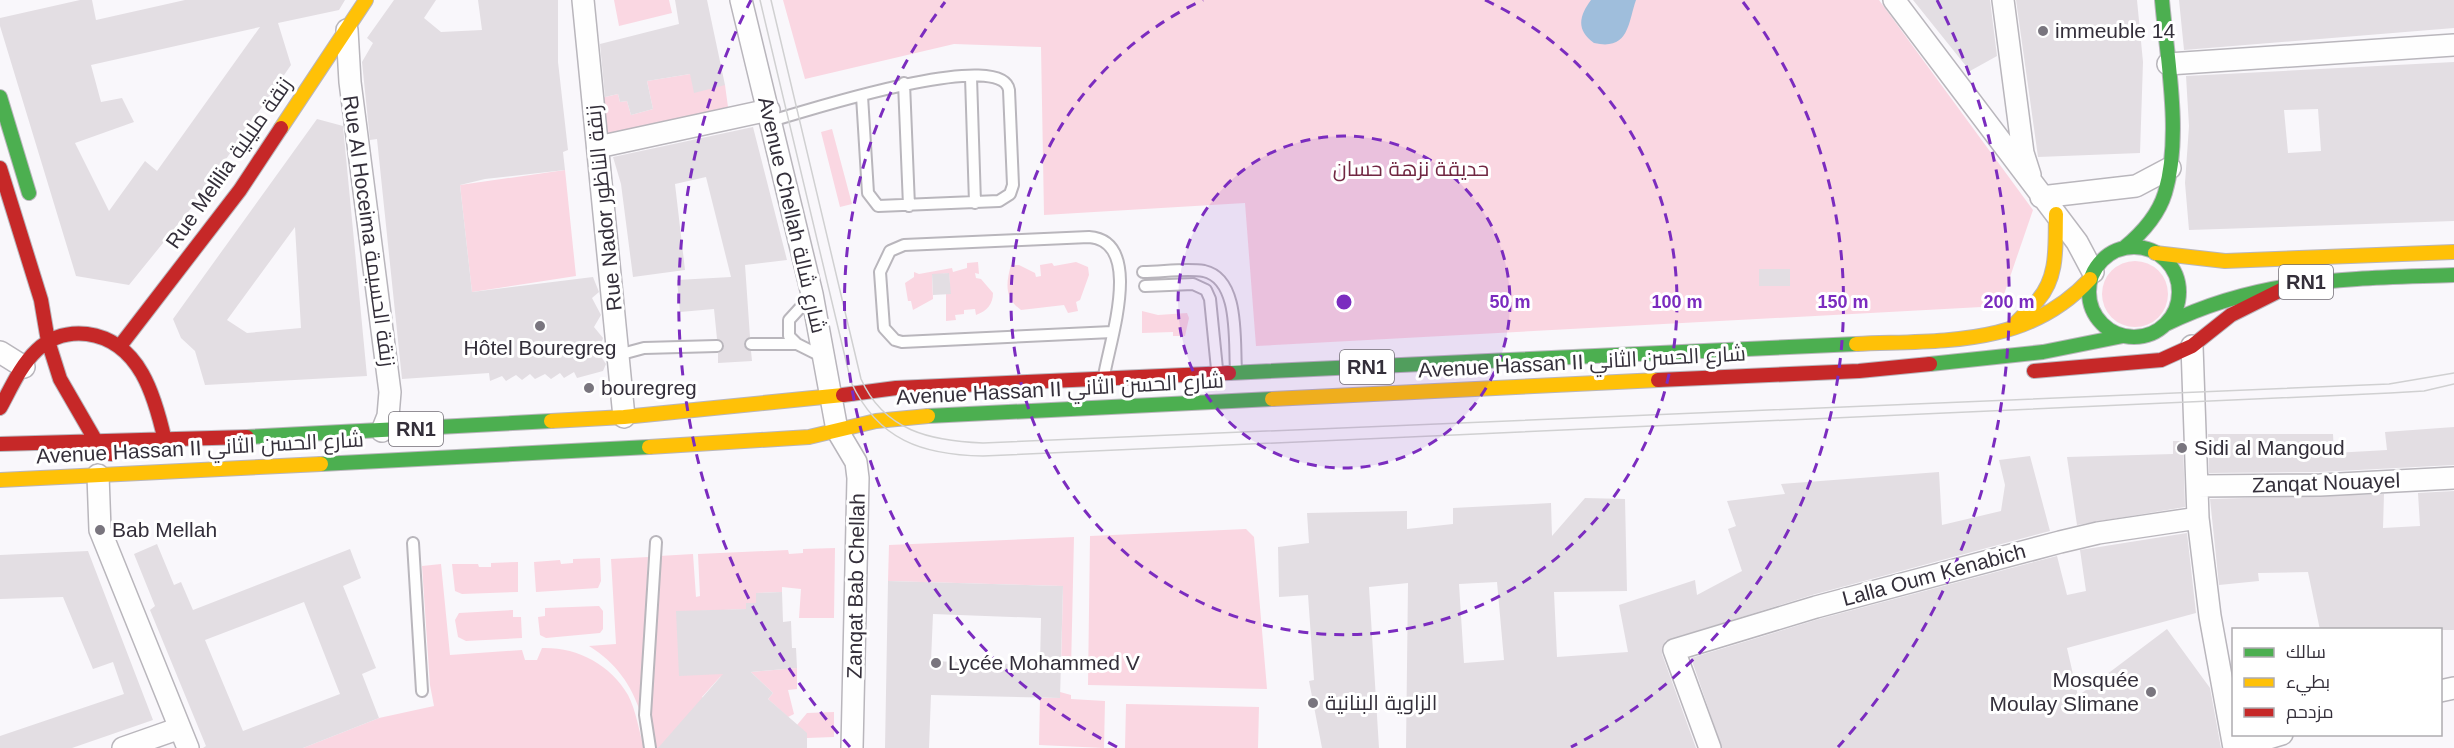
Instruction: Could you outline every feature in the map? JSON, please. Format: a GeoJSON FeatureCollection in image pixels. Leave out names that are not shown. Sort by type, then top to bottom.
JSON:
{"type":"FeatureCollection","features":[{"type":"Feature","properties":{"kind":"main road","name":"Rue Melilia زنقة مليلية"},"geometry":{"type":"LineString","coordinates":[[120,346],[240,190],[366,0]]}},
{"type":"Feature","properties":{"kind":"main road"},"geometry":{"type":"LineString","coordinates":[[2124,248],[2144,230],[2159,207],[2170,168],[2168,64],[2162,0]]}},
{"type":"Feature","properties":{"kind":"main road"},"geometry":{"type":"LineString","coordinates":[[0,97],[33,205]]}},
{"type":"Feature","properties":{"kind":"main road"},"geometry":{"type":"LineString","coordinates":[[0,168],[41,300],[48,341],[60,379],[97,443],[107,452],[121,456]]}},
{"type":"Feature","properties":{"kind":"main road"},"geometry":{"type":"LineString","coordinates":[[2011,331],[2042,296],[2052,278],[2056,259],[2055,214]]}},
{"type":"Feature","properties":{"kind":"main road","name":"RN1"},"geometry":{"type":"LineString","coordinates":[[2092,276],[2103,259],[2124,248],[2140,248],[2190,259],[2225,261],[2454,252]]}},
{"type":"Feature","properties":{"kind":"main road"},"geometry":{"type":"LineString","coordinates":[[2155,253],[2173,271],[2179,290],[2176,309],[2166,324]]}},
{"type":"Feature","properties":{"kind":"main road","name":"RN1"},"geometry":{"type":"LineString","coordinates":[[2123,336],[2150,334],[2215,301],[2295,283],[2454,275]]}},
{"type":"Feature","properties":{"kind":"main road"},"geometry":{"type":"LineString","coordinates":[[2092,276],[2088,290],[2092,310],[2104,327],[2123,336]]}},
{"type":"Feature","properties":{"kind":"main road","name":"Avenue Hassan II شارع الحسن الثاني"},"geometry":{"type":"LineString","coordinates":[[0,444],[165,441],[624,417],[896,388],[1969,339],[2011,331],[2058,310],[2092,276]]}},
{"type":"Feature","properties":{"kind":"main road"},"geometry":{"type":"LineString","coordinates":[[2015,372],[2150,362],[2172,356],[2192,346],[2230,315],[2295,283]]}},
{"type":"Feature","properties":{"kind":"main road"},"geometry":{"type":"LineString","coordinates":[[76,322],[86,333]]}},
{"type":"Feature","properties":{"kind":"main road"},"geometry":{"type":"LineString","coordinates":[[0,408],[34,352],[48,341],[73,333],[101,336],[120,346],[134,359],[153,392],[165,441]]}},
{"type":"Feature","properties":{"kind":"main road","name":"Avenue Hassan II شارع الحسن الثاني"},"geometry":{"type":"LineString","coordinates":[[0,480],[780,440],[876,421],[967,413],[1858,371],[2043,352],[2123,336]]}},
{"type":"Feature","properties":{"kind":"main road"},"geometry":{"type":"LineString","coordinates":[[1858,371],[1895,377],[1967,374]]}},
{"type":"Feature","properties":{"kind":"main road"},"geometry":{"type":"LineString","coordinates":[[236,454],[302,453],[326,463]]}},
{"type":"Feature","properties":{"kind":"street","name":"Rue Nador زنقة الناظور"},"geometry":{"type":"LineString","coordinates":[[583,0],[624,417]]}},
{"type":"Feature","properties":{"kind":"street","name":"Avenue Chellah شارع شالة"},"geometry":{"type":"LineString","coordinates":[[741,0],[812,294],[837,430]]}},
{"type":"Feature","properties":{"kind":"street"},"geometry":{"type":"LineString","coordinates":[[1894,0],[2077,242],[2092,276]]}},
{"type":"Feature","properties":{"kind":"street"},"geometry":{"type":"LineString","coordinates":[[2003,0],[2023,153],[2041,197]]}},
{"type":"Feature","properties":{"kind":"street","name":"Rue Al Hoceima زنقة الحسيمة"},"geometry":{"type":"LineString","coordinates":[[347,30],[350,82],[390,392],[388,416],[382,431]]}},
{"type":"Feature","properties":{"kind":"street"},"geometry":{"type":"LineString","coordinates":[[2168,64],[2454,45]]}},
{"type":"Feature","properties":{"kind":"street"},"geometry":{"type":"LineString","coordinates":[[598,147],[770,116]]}},
{"type":"Feature","properties":{"kind":"street"},"geometry":{"type":"LineString","coordinates":[[2041,197],[2136,186],[2170,168]]}},
{"type":"Feature","properties":{"kind":"street"},"geometry":{"type":"LineString","coordinates":[[2192,346],[2198,518],[2210,616],[2234,748],[2278,736]]}},
{"type":"Feature","properties":{"kind":"street"},"geometry":{"type":"LineString","coordinates":[[0,352],[24,367]]}},
{"type":"Feature","properties":{"kind":"street","name":"Zanqat Bab Chellah"},"geometry":{"type":"LineString","coordinates":[[837,430],[856,462],[858,478],[852,748]]}},
{"type":"Feature","properties":{"kind":"street"},"geometry":{"type":"LineString","coordinates":[[98,474],[100,530],[188,748]]}},
{"type":"Feature","properties":{"kind":"street","name":"Zanqat Nouayel"},"geometry":{"type":"LineString","coordinates":[[2197,486],[2296,486],[2454,478]]}},
{"type":"Feature","properties":{"kind":"street","name":"Lalla Oum Kenabich"},"geometry":{"type":"LineString","coordinates":[[1710,748],[1674,650],[1816,607],[2060,542],[2098,533],[2198,518]]}},
{"type":"Feature","properties":{"kind":"street"},"geometry":{"type":"LineString","coordinates":[[123,748],[180,728]]}},
{"type":"Feature","properties":{"kind":"lane"},"geometry":{"type":"LineString","coordinates":[[971,77],[975,203]]}},
{"type":"Feature","properties":{"kind":"lane"},"geometry":{"type":"LineString","coordinates":[[770,116],[861,96],[904,83],[999,77],[1008,86],[1013,185],[1010,194],[1003,200],[975,203],[883,207],[870,198],[861,96]]}},
{"type":"Feature","properties":{"kind":"lane"},"geometry":{"type":"LineString","coordinates":[[904,83],[909,206]]}},
{"type":"Feature","properties":{"kind":"lane"},"geometry":{"type":"LineString","coordinates":[[1104,380],[1112,332],[1120,302],[1117,261],[1112,249],[1095,238],[904,245],[890,251],[881,264],[882,320],[888,334],[902,342],[1112,332]]}},
{"type":"Feature","properties":{"kind":"lane"},"geometry":{"type":"LineString","coordinates":[[1143,272],[1205,272],[1224,284],[1231,298],[1236,374]]}},
{"type":"Feature","properties":{"kind":"lane"},"geometry":{"type":"LineString","coordinates":[[1145,286],[1192,284],[1206,290],[1210,299],[1217,374]]}},
{"type":"Feature","properties":{"kind":"lane"},"geometry":{"type":"LineString","coordinates":[[797,344],[789,336],[789,320],[805,305],[812,294]]}},
{"type":"Feature","properties":{"kind":"lane"},"geometry":{"type":"LineString","coordinates":[[751,344],[797,344],[811,349],[824,358]]}},
{"type":"Feature","properties":{"kind":"lane"},"geometry":{"type":"LineString","coordinates":[[618,355],[644,348],[717,346]]}},
{"type":"Feature","properties":{"kind":"lane"},"geometry":{"type":"LineString","coordinates":[[650,748],[645,716],[656,542]]}},
{"type":"Feature","properties":{"kind":"lane"},"geometry":{"type":"LineString","coordinates":[[414,543],[422,691]]}},
{"type":"Feature","properties":{"kind":"green space"},"geometry":{"type":"Polygon","coordinates":[[[614,0],[669,0],[672,13],[619,26],[614,0]]]}},
{"type":"Feature","properties":{"kind":"green space","name":"حديقة نزهة حسان"},"geometry":{"type":"Polygon","coordinates":[[[783,0],[1879,0],[2033,210],[2000,306],[1256,346],[1245,203],[1044,215],[1041,47],[954,44],[805,79],[783,0]]]}},
{"type":"Feature","properties":{"kind":"green space"},"geometry":{"type":"Polygon","coordinates":[[[690,74],[725,85],[728,107],[606,136],[601,98],[618,94],[620,102],[627,101],[631,115],[653,109],[647,81],[690,74]]]}},
{"type":"Feature","properties":{"kind":"green space"},"geometry":{"type":"Polygon","coordinates":[[[832,129],[852,204],[840,207],[821,132],[832,129]]]}},
{"type":"Feature","properties":{"kind":"green space"},"geometry":{"type":"Polygon","coordinates":[[[565,170],[576,276],[472,292],[460,185],[565,170]]]}},
{"type":"Feature","properties":{"kind":"green space"},"geometry":{"type":"Polygon","coordinates":[[[2135,261],[2148,264],[2158,271],[2165,281],[2168,294],[2165,307],[2158,317],[2148,324],[2135,327],[2122,324],[2112,317],[2105,307],[2102,294],[2105,281],[2112,271],[2122,264],[2135,261]]]}},
{"type":"Feature","properties":{"kind":"green space"},"geometry":{"type":"Polygon","coordinates":[[[978,262],[979,274],[975,273],[976,278],[981,279],[993,293],[989,307],[976,315],[975,309],[964,310],[964,314],[955,315],[956,320],[946,321],[946,294],[950,294],[949,273],[932,275],[933,299],[913,310],[911,301],[908,301],[905,283],[914,277],[914,272],[919,274],[952,268],[953,272],[967,268],[967,263],[978,262]]]}},
{"type":"Feature","properties":{"kind":"green space"},"geometry":{"type":"Polygon","coordinates":[[[1076,262],[1088,267],[1089,275],[1080,300],[1076,302],[1078,311],[1068,313],[1064,305],[1021,310],[1009,295],[1007,284],[1011,265],[1019,265],[1035,273],[1036,277],[1041,276],[1040,265],[1052,263],[1054,266],[1076,262]]]}},
{"type":"Feature","properties":{"kind":"green space"},"geometry":{"type":"Polygon","coordinates":[[[1142,311],[1158,315],[1187,313],[1189,318],[1185,336],[1173,336],[1173,332],[1142,333],[1142,311]]]}},
{"type":"Feature","properties":{"kind":"green space"},"geometry":{"type":"Polygon","coordinates":[[[1246,529],[1254,537],[1267,689],[1088,685],[1090,536],[1246,529]]]}},
{"type":"Feature","properties":{"kind":"green space"},"geometry":{"type":"Polygon","coordinates":[[[1074,537],[1071,669],[1061,669],[1063,586],[888,581],[889,545],[1074,537]]]}},
{"type":"Feature","properties":{"kind":"green space"},"geometry":{"type":"Polygon","coordinates":[[[835,548],[834,618],[799,618],[801,589],[782,587],[782,592],[756,593],[756,603],[746,603],[746,609],[677,612],[698,658],[726,675],[720,677],[702,697],[708,703],[669,748],[655,748],[650,724],[659,556],[693,554],[696,597],[700,596],[698,554],[788,550],[789,554],[803,553],[803,549],[835,548]]]}},
{"type":"Feature","properties":{"kind":"green space"},"geometry":{"type":"Polygon","coordinates":[[[648,557],[641,714],[632,693],[615,667],[589,646],[616,644],[611,559],[648,557]]]}},
{"type":"Feature","properties":{"kind":"green space"},"geometry":{"type":"Polygon","coordinates":[[[600,558],[601,581],[598,588],[536,592],[534,562],[560,560],[561,564],[573,563],[573,559],[600,558]]]}},
{"type":"Feature","properties":{"kind":"green space"},"geometry":{"type":"Polygon","coordinates":[[[518,562],[518,592],[462,594],[455,591],[452,564],[478,564],[479,567],[491,567],[491,563],[518,562]]]}},
{"type":"Feature","properties":{"kind":"green space"},"geometry":{"type":"Polygon","coordinates":[[[441,564],[450,655],[522,650],[525,660],[537,660],[542,648],[555,648],[580,654],[602,666],[621,684],[631,701],[644,748],[303,748],[379,718],[434,706],[430,685],[422,566],[441,564]]]}},
{"type":"Feature","properties":{"kind":"green space"},"geometry":{"type":"Polygon","coordinates":[[[599,606],[603,611],[603,629],[600,633],[546,638],[540,635],[538,617],[545,616],[545,608],[599,606]]]}},
{"type":"Feature","properties":{"kind":"green space"},"geometry":{"type":"Polygon","coordinates":[[[513,610],[513,617],[521,617],[522,638],[466,641],[458,637],[455,620],[459,613],[513,610]]]}},
{"type":"Feature","properties":{"kind":"green space"},"geometry":{"type":"Polygon","coordinates":[[[797,668],[797,689],[788,690],[794,714],[788,717],[768,699],[773,693],[751,672],[797,668]]]}},
{"type":"Feature","properties":{"kind":"green space"},"geometry":{"type":"Polygon","coordinates":[[[1060,692],[1071,695],[1071,699],[1105,701],[1104,748],[1039,745],[1040,698],[1060,698],[1060,692]]]}},
{"type":"Feature","properties":{"kind":"green space"},"geometry":{"type":"Polygon","coordinates":[[[1126,704],[1259,707],[1258,748],[1125,748],[1126,704]]]}},
{"type":"Feature","properties":{"kind":"green space"},"geometry":{"type":"Polygon","coordinates":[[[834,712],[834,737],[807,738],[797,725],[807,713],[834,712]]]}},
{"type":"Feature","properties":{"kind":"water"},"geometry":{"type":"Polygon","coordinates":[[[1591,0],[1636,0],[1628,26],[1621,39],[1614,43],[1594,43],[1584,33],[1582,17],[1591,0]]]}},
{"type":"Feature","properties":{"kind":"building"},"geometry":{"type":"Polygon","coordinates":[[[80,0],[92,0],[96,20],[185,0],[345,0],[339,10],[278,23],[291,65],[197,201],[129,285],[76,276],[0,26],[0,18],[80,0]],[[260,27],[91,65],[101,102],[122,98],[134,122],[75,143],[109,211],[145,161],[157,171],[260,27]]]}},
{"type":"Feature","properties":{"kind":"building"},"geometry":{"type":"Polygon","coordinates":[[[394,0],[436,0],[424,18],[441,32],[482,30],[478,0],[558,0],[558,62],[568,150],[563,152],[565,170],[485,179],[460,185],[472,292],[593,277],[599,292],[592,298],[601,315],[594,327],[603,338],[602,358],[606,364],[603,371],[577,378],[574,372],[564,378],[560,373],[551,379],[545,374],[535,379],[530,374],[522,380],[516,375],[506,381],[502,376],[490,381],[489,373],[402,379],[377,139],[370,140],[362,62],[373,43],[367,38],[394,0]]]}},
{"type":"Feature","properties":{"kind":"building"},"geometry":{"type":"Polygon","coordinates":[[[675,0],[707,0],[725,85],[694,93],[690,74],[647,81],[653,109],[631,115],[627,101],[620,102],[618,94],[605,97],[600,44],[679,24],[675,0]]]}},
{"type":"Feature","properties":{"kind":"building"},"geometry":{"type":"Polygon","coordinates":[[[1913,0],[1990,0],[1997,56],[1970,71],[1913,0]]]}},
{"type":"Feature","properties":{"kind":"building"},"geometry":{"type":"Polygon","coordinates":[[[2016,0],[2137,0],[2143,62],[2140,153],[2038,157],[2016,0]]]}},
{"type":"Feature","properties":{"kind":"building"},"geometry":{"type":"Polygon","coordinates":[[[2179,0],[2454,0],[2454,28],[2184,50],[2179,0]]]}},
{"type":"Feature","properties":{"kind":"building"},"geometry":{"type":"Polygon","coordinates":[[[2454,62],[2454,221],[2189,230],[2185,183],[2189,126],[2186,76],[2454,62]],[[2318,109],[2284,110],[2288,153],[2321,151],[2318,109]]]}},
{"type":"Feature","properties":{"kind":"building"},"geometry":{"type":"Polygon","coordinates":[[[317,119],[343,126],[367,376],[205,385],[195,351],[181,338],[173,319],[317,119]],[[295,227],[227,320],[247,333],[301,328],[295,227]]]}},
{"type":"Feature","properties":{"kind":"building"},"geometry":{"type":"Polygon","coordinates":[[[753,127],[787,260],[745,265],[750,337],[745,340],[744,345],[751,351],[752,361],[718,363],[718,353],[723,350],[724,345],[717,339],[714,309],[680,312],[677,280],[731,277],[706,177],[675,184],[685,270],[633,277],[621,184],[613,157],[753,127]]]}},
{"type":"Feature","properties":{"kind":"building"},"geometry":{"type":"Polygon","coordinates":[[[1759,269],[1790,269],[1790,286],[1759,286],[1759,269]]]}},
{"type":"Feature","properties":{"kind":"building"},"geometry":{"type":"Polygon","coordinates":[[[949,273],[951,294],[933,295],[932,274],[949,273]]]}},
{"type":"Feature","properties":{"kind":"building"},"geometry":{"type":"Polygon","coordinates":[[[2454,427],[2454,465],[2320,472],[2209,473],[2208,434],[2333,434],[2334,453],[2387,450],[2385,432],[2454,427]]]}},
{"type":"Feature","properties":{"kind":"building"},"geometry":{"type":"Polygon","coordinates":[[[2173,441],[2183,441],[2185,507],[2077,525],[2067,457],[2173,454],[2173,441]]]}},
{"type":"Feature","properties":{"kind":"building"},"geometry":{"type":"Polygon","coordinates":[[[2030,456],[2050,531],[1812,595],[1665,641],[1662,654],[1696,748],[1406,748],[1408,583],[1369,587],[1379,748],[1322,748],[1309,681],[1314,680],[1308,595],[1279,597],[1278,547],[1309,543],[1307,513],[1407,511],[1407,529],[1453,524],[1453,508],[1551,503],[1552,536],[1585,498],[1625,499],[1627,591],[1554,592],[1557,657],[1628,652],[1619,605],[1695,580],[1697,595],[1742,571],[1728,529],[1736,526],[1727,501],[1785,494],[1781,484],[1939,472],[1942,525],[2001,511],[2005,485],[1999,460],[2030,456]],[[1497,582],[1459,584],[1464,663],[1504,660],[1497,582]]]}},
{"type":"Feature","properties":{"kind":"building"},"geometry":{"type":"Polygon","coordinates":[[[2454,491],[2454,630],[2442,630],[2442,628],[2320,628],[2308,572],[2258,573],[2259,581],[2219,585],[2210,499],[2384,494],[2383,528],[2420,526],[2418,493],[2454,491]]]}},
{"type":"Feature","properties":{"kind":"building"},"geometry":{"type":"Polygon","coordinates":[[[2187,533],[2196,613],[2067,648],[2078,696],[2167,629],[2210,688],[2221,748],[1722,748],[1691,658],[1819,619],[2057,556],[2067,595],[2086,591],[2080,550],[2187,533]]]}},
{"type":"Feature","properties":{"kind":"building"},"geometry":{"type":"Polygon","coordinates":[[[157,544],[174,585],[181,582],[193,610],[350,549],[361,578],[343,586],[376,668],[362,674],[379,718],[303,748],[203,748],[206,746],[150,610],[155,606],[134,554],[157,544]],[[304,602],[205,640],[243,731],[340,694],[304,602]]]}},
{"type":"Feature","properties":{"kind":"building"},"geometry":{"type":"Polygon","coordinates":[[[88,551],[153,720],[72,748],[0,748],[0,736],[124,694],[113,662],[93,669],[63,597],[0,599],[0,555],[88,551]]]}},
{"type":"Feature","properties":{"kind":"building","name":"Lycée Mohammed V"},"geometry":{"type":"Polygon","coordinates":[[[888,581],[1063,586],[1060,698],[931,695],[929,748],[885,748],[888,581]],[[933,614],[931,661],[1040,665],[1041,618],[933,614]]]}},
{"type":"Feature","properties":{"kind":"building"},"geometry":{"type":"Polygon","coordinates":[[[782,592],[783,622],[791,621],[792,648],[796,648],[797,668],[751,672],[773,693],[768,699],[807,733],[807,748],[658,748],[723,674],[679,676],[676,611],[746,609],[746,603],[756,603],[756,593],[782,592]]]}},
{"type":"Feature","properties":{"kind":"tram line"},"geometry":{"type":"LineString","coordinates":[[760,0],[851,382],[874,418],[889,431],[904,440],[940,452],[983,456],[2390,393],[2424,391],[2454,384]]}},
{"type":"Feature","properties":{"kind":"tram line"},"geometry":{"type":"LineString","coordinates":[[771,0],[861,379],[882,411],[896,422],[928,436],[983,443],[2389,384],[2454,373]]}},
{"type":"Feature","properties":{"kind":"traffic: fast"},"geometry":{"type":"LineString","coordinates":[[2124,248],[2143,231],[2158,209],[2165,193],[2170,171],[2172,97],[2162,0]]}},
{"type":"Feature","properties":{"kind":"traffic: fast"},"geometry":{"type":"LineString","coordinates":[[0,97],[29,193]]}},
{"type":"Feature","properties":{"kind":"traffic: fast"},"geometry":{"type":"LineString","coordinates":[[2134,247],[2151,250],[2166,260],[2176,275],[2179,292],[2176,309],[2166,324],[2151,334],[2134,337],[2117,334],[2102,324],[2092,309],[2089,292],[2092,275],[2102,260],[2117,250],[2134,247]]}},
{"type":"Feature","properties":{"kind":"traffic: fast"},"geometry":{"type":"LineString","coordinates":[[2166,324],[2237,297],[2307,283],[2454,275]]}},
{"type":"Feature","properties":{"kind":"traffic: fast"},"geometry":{"type":"LineString","coordinates":[[1930,364],[2043,352],[2123,336]]}},
{"type":"Feature","properties":{"kind":"traffic: fast"},"geometry":{"type":"LineString","coordinates":[[1229,373],[1856,344]]}},
{"type":"Feature","properties":{"kind":"traffic: fast"},"geometry":{"type":"LineString","coordinates":[[928,416],[1272,399]]}},
{"type":"Feature","properties":{"kind":"traffic: fast"},"geometry":{"type":"LineString","coordinates":[[247,437],[551,421]]}},
{"type":"Feature","properties":{"kind":"traffic: fast"},"geometry":{"type":"LineString","coordinates":[[321,464],[649,447]]}},
{"type":"Feature","properties":{"kind":"traffic: slow"},"geometry":{"type":"LineString","coordinates":[[281,128],[366,0]]}},
{"type":"Feature","properties":{"kind":"traffic: slow"},"geometry":{"type":"LineString","coordinates":[[2015,324],[2038,300],[2050,281],[2055,248],[2056,214]]}},
{"type":"Feature","properties":{"kind":"traffic: slow"},"geometry":{"type":"LineString","coordinates":[[2155,253],[2225,261],[2454,252]]}},
{"type":"Feature","properties":{"kind":"traffic: slow"},"geometry":{"type":"LineString","coordinates":[[1856,344],[1951,340],[2011,329],[2039,318],[2065,301],[2090,279]]}},
{"type":"Feature","properties":{"kind":"traffic: slow"},"geometry":{"type":"LineString","coordinates":[[1272,399],[1658,380]]}},
{"type":"Feature","properties":{"kind":"traffic: slow"},"geometry":{"type":"LineString","coordinates":[[551,421],[624,417],[843,395]]}},
{"type":"Feature","properties":{"kind":"traffic: slow"},"geometry":{"type":"LineString","coordinates":[[649,447],[809,437],[876,421],[928,416]]}},
{"type":"Feature","properties":{"kind":"traffic: slow"},"geometry":{"type":"LineString","coordinates":[[0,480],[321,464]]}},
{"type":"Feature","properties":{"kind":"traffic: jam"},"geometry":{"type":"LineString","coordinates":[[120,346],[240,190],[281,128]]}},
{"type":"Feature","properties":{"kind":"traffic: jam"},"geometry":{"type":"LineString","coordinates":[[0,168],[41,300],[48,341],[60,379],[97,443],[111,454]]}},
{"type":"Feature","properties":{"kind":"traffic: jam"},"geometry":{"type":"LineString","coordinates":[[2034,371],[2161,360],[2192,346],[2231,315],[2295,283]]}},
{"type":"Feature","properties":{"kind":"traffic: jam"},"geometry":{"type":"LineString","coordinates":[[0,408],[21,370],[37,350],[60,336],[87,334],[105,339],[120,347],[132,359],[150,390],[165,441]]}},
{"type":"Feature","properties":{"kind":"traffic: jam"},"geometry":{"type":"LineString","coordinates":[[1658,380],[1859,371],[1930,364]]}},
{"type":"Feature","properties":{"kind":"traffic: jam"},"geometry":{"type":"LineString","coordinates":[[843,395],[896,388],[1229,373]]}},
{"type":"Feature","properties":{"kind":"traffic: jam"},"geometry":{"type":"LineString","coordinates":[[0,444],[247,437]]}},
{"type":"Feature","properties":{"kind":"place","name":"immeuble 14"},"geometry":{"type":"Point","coordinates":[2043,31]}},
{"type":"Feature","properties":{"kind":"place","name":"Hôtel Bouregreg"},"geometry":{"type":"Point","coordinates":[540,326]}},
{"type":"Feature","properties":{"kind":"place","name":"bouregreg"},"geometry":{"type":"Point","coordinates":[589,388]}},
{"type":"Feature","properties":{"kind":"place","name":"Sidi al Mangoud"},"geometry":{"type":"Point","coordinates":[2182,448]}},
{"type":"Feature","properties":{"kind":"place","name":"Bab Mellah"},"geometry":{"type":"Point","coordinates":[100,530]}},
{"type":"Feature","properties":{"kind":"place","name":"Lycée Mohammed V"},"geometry":{"type":"Point","coordinates":[936,663]}},
{"type":"Feature","properties":{"kind":"place","name":"Mosquée Moulay Slimane"},"geometry":{"type":"Point","coordinates":[2151,692]}},
{"type":"Feature","properties":{"kind":"place","name":"الزاوية البنانية"},"geometry":{"type":"Point","coordinates":[1313,703]}}]}
